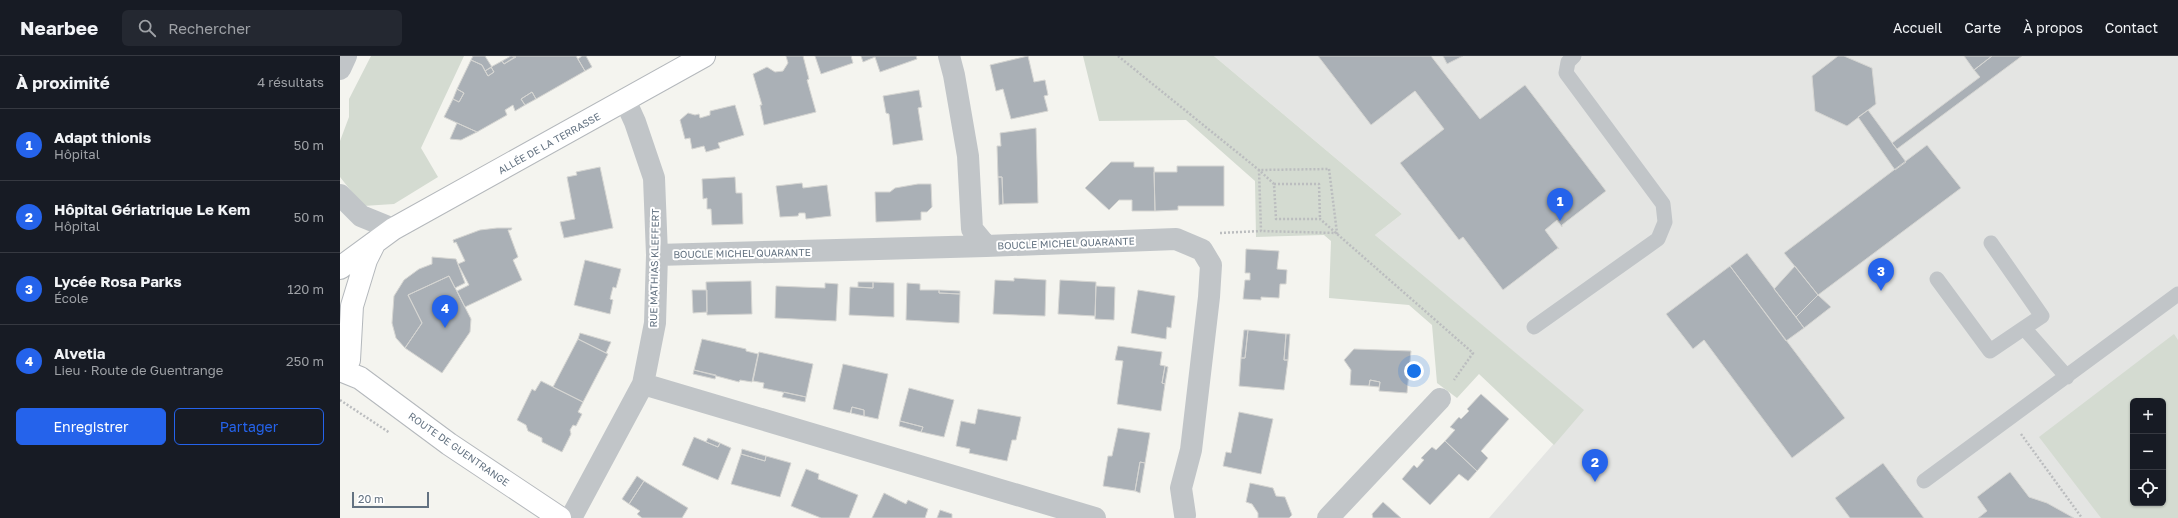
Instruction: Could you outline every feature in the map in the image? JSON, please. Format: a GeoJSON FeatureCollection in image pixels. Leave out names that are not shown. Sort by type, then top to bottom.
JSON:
{"type":"FeatureCollection","features":[{"type":"Feature","properties":{"kind":"street"},"geometry":{"type":"LineString","coordinates":[[340,69],[346,56]]}},
{"type":"Feature","properties":{"kind":"street","name":"ALLÉE DE LA TERRASSE"},"geometry":{"type":"LineString","coordinates":[[340,268],[384,236],[704,56]]}},
{"type":"Feature","properties":{"kind":"street"},"geometry":{"type":"LineString","coordinates":[[949,56],[954,75],[968,156],[972,229],[986,246]]}},
{"type":"Feature","properties":{"kind":"street","name":"RUE MATHIAS KLEFFERT"},"geometry":{"type":"LineString","coordinates":[[561,517],[643,384],[655,323],[656,255],[654,178],[636,122],[625,100]]}},
{"type":"Feature","properties":{"kind":"street"},"geometry":{"type":"LineString","coordinates":[[340,195],[384,236],[366,260],[352,306],[347,363]]}},
{"type":"Feature","properties":{"kind":"street","name":"ALLÉE DE LA TERRASSE"},"geometry":{"type":"LineString","coordinates":[[340,249],[384,236]]}},
{"type":"Feature","properties":{"kind":"street","name":"BOUCLE MICHEL QUARANTE"},"geometry":{"type":"LineString","coordinates":[[656,255],[1176,239],[1202,250],[1211,265],[1209,297],[1191,450],[1181,488],[1184,517]]}},
{"type":"Feature","properties":{"kind":"street","name":"ROUTE DE GUENTRANGE"},"geometry":{"type":"LineString","coordinates":[[347,363],[450,444],[561,517]]}},
{"type":"Feature","properties":{"kind":"street"},"geometry":{"type":"LineString","coordinates":[[643,384],[1095,518]]}},
{"type":"Feature","properties":{"kind":"street"},"geometry":{"type":"LineString","coordinates":[[1328,518],[1440,399]]}},
{"type":"Feature","properties":{"kind":"lane"},"geometry":{"type":"LineString","coordinates":[[1534,327],[1658,239],[1665,222],[1663,204],[1566,73],[1568,62],[1574,56]]}},
{"type":"Feature","properties":{"kind":"lane"},"geometry":{"type":"LineString","coordinates":[[1937,279],[1990,352],[2042,316],[1991,243]]}},
{"type":"Feature","properties":{"kind":"lane"},"geometry":{"type":"LineString","coordinates":[[1924,480],[2010,419],[2178,294]]}},
{"type":"Feature","properties":{"kind":"lane"},"geometry":{"type":"LineString","coordinates":[[2024,328],[2066,377]]}},
{"type":"Feature","properties":{"kind":"path"},"geometry":{"type":"LineString","coordinates":[[1118,56],[1259,170],[1274,184],[1319,184],[1320,219]]}},
{"type":"Feature","properties":{"kind":"path"},"geometry":{"type":"LineString","coordinates":[[1259,170],[1329,169],[1337,233]]}},
{"type":"Feature","properties":{"kind":"path"},"geometry":{"type":"LineString","coordinates":[[1259,170],[1261,231],[1337,233]]}},
{"type":"Feature","properties":{"kind":"path"},"geometry":{"type":"LineString","coordinates":[[1274,184],[1276,219],[1320,219],[1473,353],[1440,399]]}},
{"type":"Feature","properties":{"kind":"path"},"geometry":{"type":"LineString","coordinates":[[2010,419],[2082,518]]}},
{"type":"Feature","properties":{"kind":"shaded area"},"geometry":{"type":"Polygon","coordinates":[[[371,56],[464,56],[421,148],[438,177],[394,204],[363,206],[340,177],[340,141],[349,117],[349,99],[371,56]]]}},
{"type":"Feature","properties":{"kind":"shaded area"},"geometry":{"type":"Polygon","coordinates":[[[1083,56],[1214,56],[1402,214],[1375,235],[1584,410],[1554,445],[1479,374],[1457,398],[1437,383],[1432,325],[1409,305],[1329,298],[1331,241],[1324,235],[1256,237],[1255,181],[1186,120],[1099,121],[1083,56]]]}},
{"type":"Feature","properties":{"kind":"shaded area"},"geometry":{"type":"Polygon","coordinates":[[[1214,56],[2178,56],[2178,518],[1489,518],[1583,410],[1375,235],[1402,214],[1214,56]]]}},
{"type":"Feature","properties":{"kind":"shaded area"},"geometry":{"type":"Polygon","coordinates":[[[2174,334],[2178,340],[2178,518],[2101,518],[2039,437],[2174,334]]]}},
{"type":"Feature","properties":{"kind":"building"},"geometry":{"type":"Polygon","coordinates":[[[473,56],[485,56],[492,67],[485,71],[482,65],[471,60],[473,56]]]}},
{"type":"Feature","properties":{"kind":"building"},"geometry":{"type":"Polygon","coordinates":[[[511,56],[516,57],[504,64],[502,61],[511,56]]]}},
{"type":"Feature","properties":{"kind":"building"},"geometry":{"type":"Polygon","coordinates":[[[516,56],[576,56],[585,71],[536,99],[532,92],[521,99],[525,105],[515,111],[513,105],[505,110],[507,115],[477,132],[444,117],[453,99],[459,102],[464,93],[457,89],[471,60],[482,65],[488,76],[494,72],[491,67],[502,61],[504,64],[516,56]]]}},
{"type":"Feature","properties":{"kind":"building"},"geometry":{"type":"Polygon","coordinates":[[[582,56],[586,56],[592,67],[585,71],[578,59],[582,56]]]}},
{"type":"Feature","properties":{"kind":"building"},"geometry":{"type":"Polygon","coordinates":[[[786,56],[803,56],[809,79],[807,80],[816,112],[764,125],[760,105],[762,105],[753,74],[767,67],[775,72],[783,71],[788,63],[786,56]]]}},
{"type":"Feature","properties":{"kind":"building"},"geometry":{"type":"Polygon","coordinates":[[[815,56],[851,56],[853,63],[821,74],[815,56]]]}},
{"type":"Feature","properties":{"kind":"building"},"geometry":{"type":"Polygon","coordinates":[[[861,56],[916,56],[917,59],[880,72],[875,57],[863,62],[861,56]]]}},
{"type":"Feature","properties":{"kind":"building"},"geometry":{"type":"Polygon","coordinates":[[[1028,56],[1034,82],[1045,80],[1048,95],[1044,96],[1048,111],[1011,119],[1003,89],[996,91],[990,65],[1028,56]]]}},
{"type":"Feature","properties":{"kind":"building"},"geometry":{"type":"Polygon","coordinates":[[[1318,56],[1431,56],[1480,119],[1525,85],[1606,191],[1562,225],[1562,227],[1557,220],[1545,230],[1559,249],[1558,248],[1503,290],[1463,237],[1459,240],[1400,163],[1444,129],[1415,91],[1371,125],[1318,56]]]}},
{"type":"Feature","properties":{"kind":"building"},"geometry":{"type":"Polygon","coordinates":[[[1443,56],[1463,56],[1447,64],[1443,56]]]}},
{"type":"Feature","properties":{"kind":"building"},"geometry":{"type":"Polygon","coordinates":[[[1838,56],[1844,56],[1872,68],[1876,104],[1847,126],[1815,111],[1812,76],[1838,56]]]}},
{"type":"Feature","properties":{"kind":"building"},"geometry":{"type":"Polygon","coordinates":[[[1964,56],[1992,56],[1974,70],[1964,56]]]}},
{"type":"Feature","properties":{"kind":"building"},"geometry":{"type":"Polygon","coordinates":[[[1992,56],[2022,56],[1897,149],[1892,143],[1980,77],[1974,70],[1992,56]]]}},
{"type":"Feature","properties":{"kind":"building"},"geometry":{"type":"Polygon","coordinates":[[[491,67],[494,72],[488,76],[485,71],[491,67]]]}},
{"type":"Feature","properties":{"kind":"building"},"geometry":{"type":"Polygon","coordinates":[[[457,89],[464,93],[459,102],[453,99],[457,89]]]}},
{"type":"Feature","properties":{"kind":"building"},"geometry":{"type":"Polygon","coordinates":[[[919,90],[922,107],[918,108],[923,140],[893,145],[889,114],[886,113],[883,96],[919,90]]]}},
{"type":"Feature","properties":{"kind":"building"},"geometry":{"type":"Polygon","coordinates":[[[532,92],[536,99],[525,105],[521,99],[532,92]]]}},
{"type":"Feature","properties":{"kind":"building"},"geometry":{"type":"Polygon","coordinates":[[[735,105],[744,135],[718,143],[720,148],[706,152],[704,146],[692,149],[690,138],[685,139],[680,120],[688,113],[695,115],[699,114],[700,118],[710,115],[710,111],[735,105]]]}},
{"type":"Feature","properties":{"kind":"building"},"geometry":{"type":"Polygon","coordinates":[[[1868,110],[1906,162],[1895,170],[1858,117],[1868,110]]]}},
{"type":"Feature","properties":{"kind":"building"},"geometry":{"type":"Polygon","coordinates":[[[457,123],[477,132],[461,140],[450,139],[457,123]]]}},
{"type":"Feature","properties":{"kind":"building"},"geometry":{"type":"Polygon","coordinates":[[[1036,128],[1038,203],[1003,204],[1002,177],[998,177],[997,146],[1001,146],[1000,133],[1036,128]]]}},
{"type":"Feature","properties":{"kind":"building"},"geometry":{"type":"Polygon","coordinates":[[[1927,145],[1961,188],[1818,295],[1784,253],[1927,145]]]}},
{"type":"Feature","properties":{"kind":"building"},"geometry":{"type":"Polygon","coordinates":[[[1111,162],[1134,162],[1134,167],[1154,167],[1155,211],[1132,211],[1132,200],[1119,200],[1109,210],[1085,188],[1111,162]]]}},
{"type":"Feature","properties":{"kind":"building"},"geometry":{"type":"Polygon","coordinates":[[[1177,166],[1224,166],[1224,206],[1178,206],[1178,210],[1155,211],[1154,172],[1177,172],[1177,166]]]}},
{"type":"Feature","properties":{"kind":"building"},"geometry":{"type":"Polygon","coordinates":[[[600,167],[613,228],[564,238],[560,222],[575,219],[567,177],[577,175],[576,172],[600,167]]]}},
{"type":"Feature","properties":{"kind":"building"},"geometry":{"type":"Polygon","coordinates":[[[735,177],[736,193],[742,193],[743,224],[712,225],[711,209],[707,209],[707,198],[703,199],[702,179],[735,177]]]}},
{"type":"Feature","properties":{"kind":"building"},"geometry":{"type":"Polygon","coordinates":[[[998,177],[1002,177],[1003,204],[999,205],[998,177]]]}},
{"type":"Feature","properties":{"kind":"building"},"geometry":{"type":"Polygon","coordinates":[[[802,183],[803,188],[827,185],[831,216],[806,219],[805,213],[799,213],[798,216],[780,217],[776,186],[802,183]]]}},
{"type":"Feature","properties":{"kind":"building"},"geometry":{"type":"Polygon","coordinates":[[[918,184],[931,184],[932,207],[927,212],[921,212],[921,220],[876,222],[875,192],[890,192],[895,188],[918,184]]]}},
{"type":"Feature","properties":{"kind":"building"},"geometry":{"type":"Polygon","coordinates":[[[512,228],[511,230],[508,230],[518,257],[513,260],[522,280],[465,307],[457,291],[469,285],[458,264],[465,261],[456,242],[454,243],[453,240],[480,230],[512,228]]]}},
{"type":"Feature","properties":{"kind":"building"},"geometry":{"type":"Polygon","coordinates":[[[1246,249],[1279,251],[1277,269],[1287,270],[1286,284],[1280,284],[1279,298],[1261,297],[1261,300],[1243,299],[1245,280],[1250,280],[1250,273],[1245,273],[1246,249]]]}},
{"type":"Feature","properties":{"kind":"building"},"geometry":{"type":"Polygon","coordinates":[[[1747,253],[1804,328],[1786,341],[1730,266],[1747,253]]]}},
{"type":"Feature","properties":{"kind":"building"},"geometry":{"type":"Polygon","coordinates":[[[432,257],[456,259],[465,283],[455,288],[449,276],[408,295],[422,323],[405,348],[396,338],[392,323],[394,296],[404,280],[419,269],[432,264],[432,257]]]}},
{"type":"Feature","properties":{"kind":"building"},"geometry":{"type":"Polygon","coordinates":[[[585,260],[621,269],[616,288],[613,287],[610,299],[613,300],[610,314],[574,305],[585,260]]]}},
{"type":"Feature","properties":{"kind":"building"},"geometry":{"type":"Polygon","coordinates":[[[1730,266],[1845,418],[1792,458],[1704,340],[1693,349],[1666,314],[1730,266]]]}},
{"type":"Feature","properties":{"kind":"building"},"geometry":{"type":"Polygon","coordinates":[[[1795,266],[1818,295],[1796,317],[1774,289],[1795,266]]]}},
{"type":"Feature","properties":{"kind":"building"},"geometry":{"type":"Polygon","coordinates":[[[449,276],[471,319],[470,332],[442,373],[405,348],[422,323],[408,295],[449,276]]]}},
{"type":"Feature","properties":{"kind":"building"},"geometry":{"type":"Polygon","coordinates":[[[1014,278],[1046,280],[1045,316],[993,314],[995,280],[1014,281],[1014,278]]]}},
{"type":"Feature","properties":{"kind":"building"},"geometry":{"type":"Polygon","coordinates":[[[1060,280],[1096,282],[1095,316],[1058,314],[1060,280]]]}},
{"type":"Feature","properties":{"kind":"building"},"geometry":{"type":"Polygon","coordinates":[[[751,281],[752,314],[707,315],[706,282],[751,281]]]}},
{"type":"Feature","properties":{"kind":"building"},"geometry":{"type":"Polygon","coordinates":[[[858,282],[873,282],[873,288],[858,287],[858,282]]]}},
{"type":"Feature","properties":{"kind":"building"},"geometry":{"type":"Polygon","coordinates":[[[873,282],[894,283],[894,317],[849,315],[850,287],[873,288],[873,282]]]}},
{"type":"Feature","properties":{"kind":"building"},"geometry":{"type":"Polygon","coordinates":[[[825,283],[838,284],[836,321],[775,318],[776,286],[825,288],[825,283]]]}},
{"type":"Feature","properties":{"kind":"building"},"geometry":{"type":"Polygon","coordinates":[[[907,283],[920,284],[920,290],[939,290],[939,293],[960,294],[959,323],[906,320],[907,283]]]}},
{"type":"Feature","properties":{"kind":"building"},"geometry":{"type":"Polygon","coordinates":[[[1096,286],[1115,287],[1114,320],[1095,319],[1096,286]]]}},
{"type":"Feature","properties":{"kind":"building"},"geometry":{"type":"Polygon","coordinates":[[[692,290],[707,290],[707,312],[693,313],[692,290]]]}},
{"type":"Feature","properties":{"kind":"building"},"geometry":{"type":"Polygon","coordinates":[[[939,290],[960,291],[960,294],[939,293],[939,290]]]}},
{"type":"Feature","properties":{"kind":"building"},"geometry":{"type":"Polygon","coordinates":[[[1138,290],[1175,296],[1171,328],[1167,327],[1166,339],[1131,333],[1138,290]]]}},
{"type":"Feature","properties":{"kind":"building"},"geometry":{"type":"Polygon","coordinates":[[[1818,295],[1831,307],[1804,328],[1796,317],[1818,295]]]}},
{"type":"Feature","properties":{"kind":"building"},"geometry":{"type":"Polygon","coordinates":[[[1244,330],[1248,330],[1245,358],[1241,358],[1244,330]]]}},
{"type":"Feature","properties":{"kind":"building"},"geometry":{"type":"Polygon","coordinates":[[[1248,330],[1286,334],[1284,360],[1288,360],[1284,390],[1239,386],[1241,358],[1245,358],[1248,330]]]}},
{"type":"Feature","properties":{"kind":"building"},"geometry":{"type":"Polygon","coordinates":[[[580,333],[611,342],[606,353],[578,339],[580,333]]]}},
{"type":"Feature","properties":{"kind":"building"},"geometry":{"type":"Polygon","coordinates":[[[1286,334],[1290,334],[1288,360],[1284,360],[1286,334]]]}},
{"type":"Feature","properties":{"kind":"building"},"geometry":{"type":"Polygon","coordinates":[[[578,339],[608,354],[583,402],[553,387],[578,339]]]}},
{"type":"Feature","properties":{"kind":"building"},"geometry":{"type":"Polygon","coordinates":[[[702,339],[746,349],[746,351],[758,354],[752,382],[740,380],[739,382],[694,370],[702,339]]]}},
{"type":"Feature","properties":{"kind":"building"},"geometry":{"type":"Polygon","coordinates":[[[1118,346],[1162,352],[1160,365],[1165,366],[1162,383],[1165,384],[1161,411],[1117,404],[1123,361],[1115,360],[1118,346]]]}},
{"type":"Feature","properties":{"kind":"building"},"geometry":{"type":"Polygon","coordinates":[[[1354,349],[1411,351],[1407,393],[1379,391],[1380,382],[1370,380],[1369,386],[1350,385],[1351,370],[1344,360],[1354,349]]]}},
{"type":"Feature","properties":{"kind":"building"},"geometry":{"type":"Polygon","coordinates":[[[759,352],[813,364],[806,397],[763,388],[764,383],[753,381],[759,352]]]}},
{"type":"Feature","properties":{"kind":"building"},"geometry":{"type":"Polygon","coordinates":[[[843,364],[888,374],[878,419],[864,416],[864,410],[852,407],[850,413],[833,409],[843,364]]]}},
{"type":"Feature","properties":{"kind":"building"},"geometry":{"type":"Polygon","coordinates":[[[1165,366],[1168,367],[1165,384],[1162,383],[1165,366]]]}},
{"type":"Feature","properties":{"kind":"building"},"geometry":{"type":"Polygon","coordinates":[[[694,370],[716,375],[715,379],[693,374],[694,370]]]}},
{"type":"Feature","properties":{"kind":"building"},"geometry":{"type":"Polygon","coordinates":[[[1370,380],[1380,382],[1379,387],[1369,386],[1370,380]]]}},
{"type":"Feature","properties":{"kind":"building"},"geometry":{"type":"Polygon","coordinates":[[[541,381],[583,402],[578,412],[582,414],[576,426],[573,425],[570,430],[571,434],[562,452],[542,442],[542,438],[528,431],[526,425],[517,420],[532,389],[535,391],[541,381]]]}},
{"type":"Feature","properties":{"kind":"building"},"geometry":{"type":"Polygon","coordinates":[[[909,388],[954,400],[944,437],[921,432],[923,427],[900,421],[909,388]]]}},
{"type":"Feature","properties":{"kind":"building"},"geometry":{"type":"Polygon","coordinates":[[[784,392],[806,397],[805,402],[782,397],[784,392]]]}},
{"type":"Feature","properties":{"kind":"building"},"geometry":{"type":"Polygon","coordinates":[[[1481,394],[1509,419],[1481,451],[1488,458],[1477,471],[1445,441],[1455,430],[1450,427],[1459,417],[1461,419],[1469,411],[1467,409],[1481,394]]]}},
{"type":"Feature","properties":{"kind":"building"},"geometry":{"type":"Polygon","coordinates":[[[852,407],[864,410],[864,416],[851,413],[852,407]]]}},
{"type":"Feature","properties":{"kind":"building"},"geometry":{"type":"Polygon","coordinates":[[[978,409],[1021,417],[1016,440],[1012,440],[1007,461],[969,453],[970,449],[956,446],[961,421],[975,424],[978,409]]]}},
{"type":"Feature","properties":{"kind":"building"},"geometry":{"type":"Polygon","coordinates":[[[1239,412],[1273,419],[1261,474],[1223,466],[1226,452],[1231,453],[1239,412]]]}},
{"type":"Feature","properties":{"kind":"building"},"geometry":{"type":"Polygon","coordinates":[[[900,421],[923,427],[921,432],[899,426],[900,421]]]}},
{"type":"Feature","properties":{"kind":"building"},"geometry":{"type":"Polygon","coordinates":[[[1118,428],[1150,433],[1145,463],[1140,462],[1135,491],[1103,486],[1108,456],[1112,456],[1118,428]]]}},
{"type":"Feature","properties":{"kind":"building"},"geometry":{"type":"Polygon","coordinates":[[[694,437],[718,447],[720,443],[731,448],[718,480],[682,465],[694,437]]]}},
{"type":"Feature","properties":{"kind":"building"},"geometry":{"type":"Polygon","coordinates":[[[708,438],[720,443],[718,447],[706,442],[708,438]]]}},
{"type":"Feature","properties":{"kind":"building"},"geometry":{"type":"Polygon","coordinates":[[[1445,441],[1477,471],[1468,481],[1459,474],[1430,505],[1402,479],[1414,465],[1417,468],[1424,460],[1421,458],[1432,447],[1436,450],[1445,441]]]}},
{"type":"Feature","properties":{"kind":"building"},"geometry":{"type":"Polygon","coordinates":[[[742,449],[766,456],[765,461],[741,454],[742,449]]]}},
{"type":"Feature","properties":{"kind":"building"},"geometry":{"type":"Polygon","coordinates":[[[741,454],[765,461],[766,456],[791,463],[780,497],[731,484],[741,454]]]}},
{"type":"Feature","properties":{"kind":"building"},"geometry":{"type":"Polygon","coordinates":[[[1140,462],[1145,463],[1140,493],[1135,491],[1140,462]]]}},
{"type":"Feature","properties":{"kind":"building"},"geometry":{"type":"Polygon","coordinates":[[[1883,463],[1924,518],[1850,518],[1835,498],[1883,463]]]}},
{"type":"Feature","properties":{"kind":"building"},"geometry":{"type":"Polygon","coordinates":[[[806,469],[819,474],[818,479],[858,495],[849,518],[821,518],[791,506],[806,469]]]}},
{"type":"Feature","properties":{"kind":"building"},"geometry":{"type":"Polygon","coordinates":[[[2010,472],[2029,497],[2047,503],[2074,518],[1978,518],[1987,511],[1977,497],[2010,472]]]}},
{"type":"Feature","properties":{"kind":"building"},"geometry":{"type":"Polygon","coordinates":[[[637,476],[644,481],[629,504],[622,499],[637,476]]]}},
{"type":"Feature","properties":{"kind":"building"},"geometry":{"type":"Polygon","coordinates":[[[644,481],[688,508],[682,518],[642,518],[637,514],[640,511],[629,504],[644,481]]]}},
{"type":"Feature","properties":{"kind":"building"},"geometry":{"type":"Polygon","coordinates":[[[1250,483],[1273,488],[1276,496],[1285,497],[1292,515],[1289,518],[1258,518],[1258,513],[1252,504],[1246,502],[1250,483]]]}},
{"type":"Feature","properties":{"kind":"building"},"geometry":{"type":"Polygon","coordinates":[[[884,493],[906,504],[908,500],[928,509],[925,518],[872,518],[884,493]]]}},
{"type":"Feature","properties":{"kind":"building"},"geometry":{"type":"Polygon","coordinates":[[[1383,502],[1401,518],[1373,518],[1372,514],[1383,502]]]}},
{"type":"Feature","properties":{"kind":"building"},"geometry":{"type":"Polygon","coordinates":[[[940,510],[952,514],[952,518],[937,518],[940,510]]]}},
{"type":"Feature","properties":{"kind":"place","name":"Adapt thionis"},"geometry":{"type":"Point","coordinates":[1560,221]}},
{"type":"Feature","properties":{"kind":"place","name":"Lycée Rosa Parks"},"geometry":{"type":"Point","coordinates":[1881,291]}},
{"type":"Feature","properties":{"kind":"place","name":"Alvetia"},"geometry":{"type":"Point","coordinates":[445,328]}},
{"type":"Feature","properties":{"kind":"place","name":"Hôpital Gériatrique Le Kem"},"geometry":{"type":"Point","coordinates":[1595,482]}}]}
